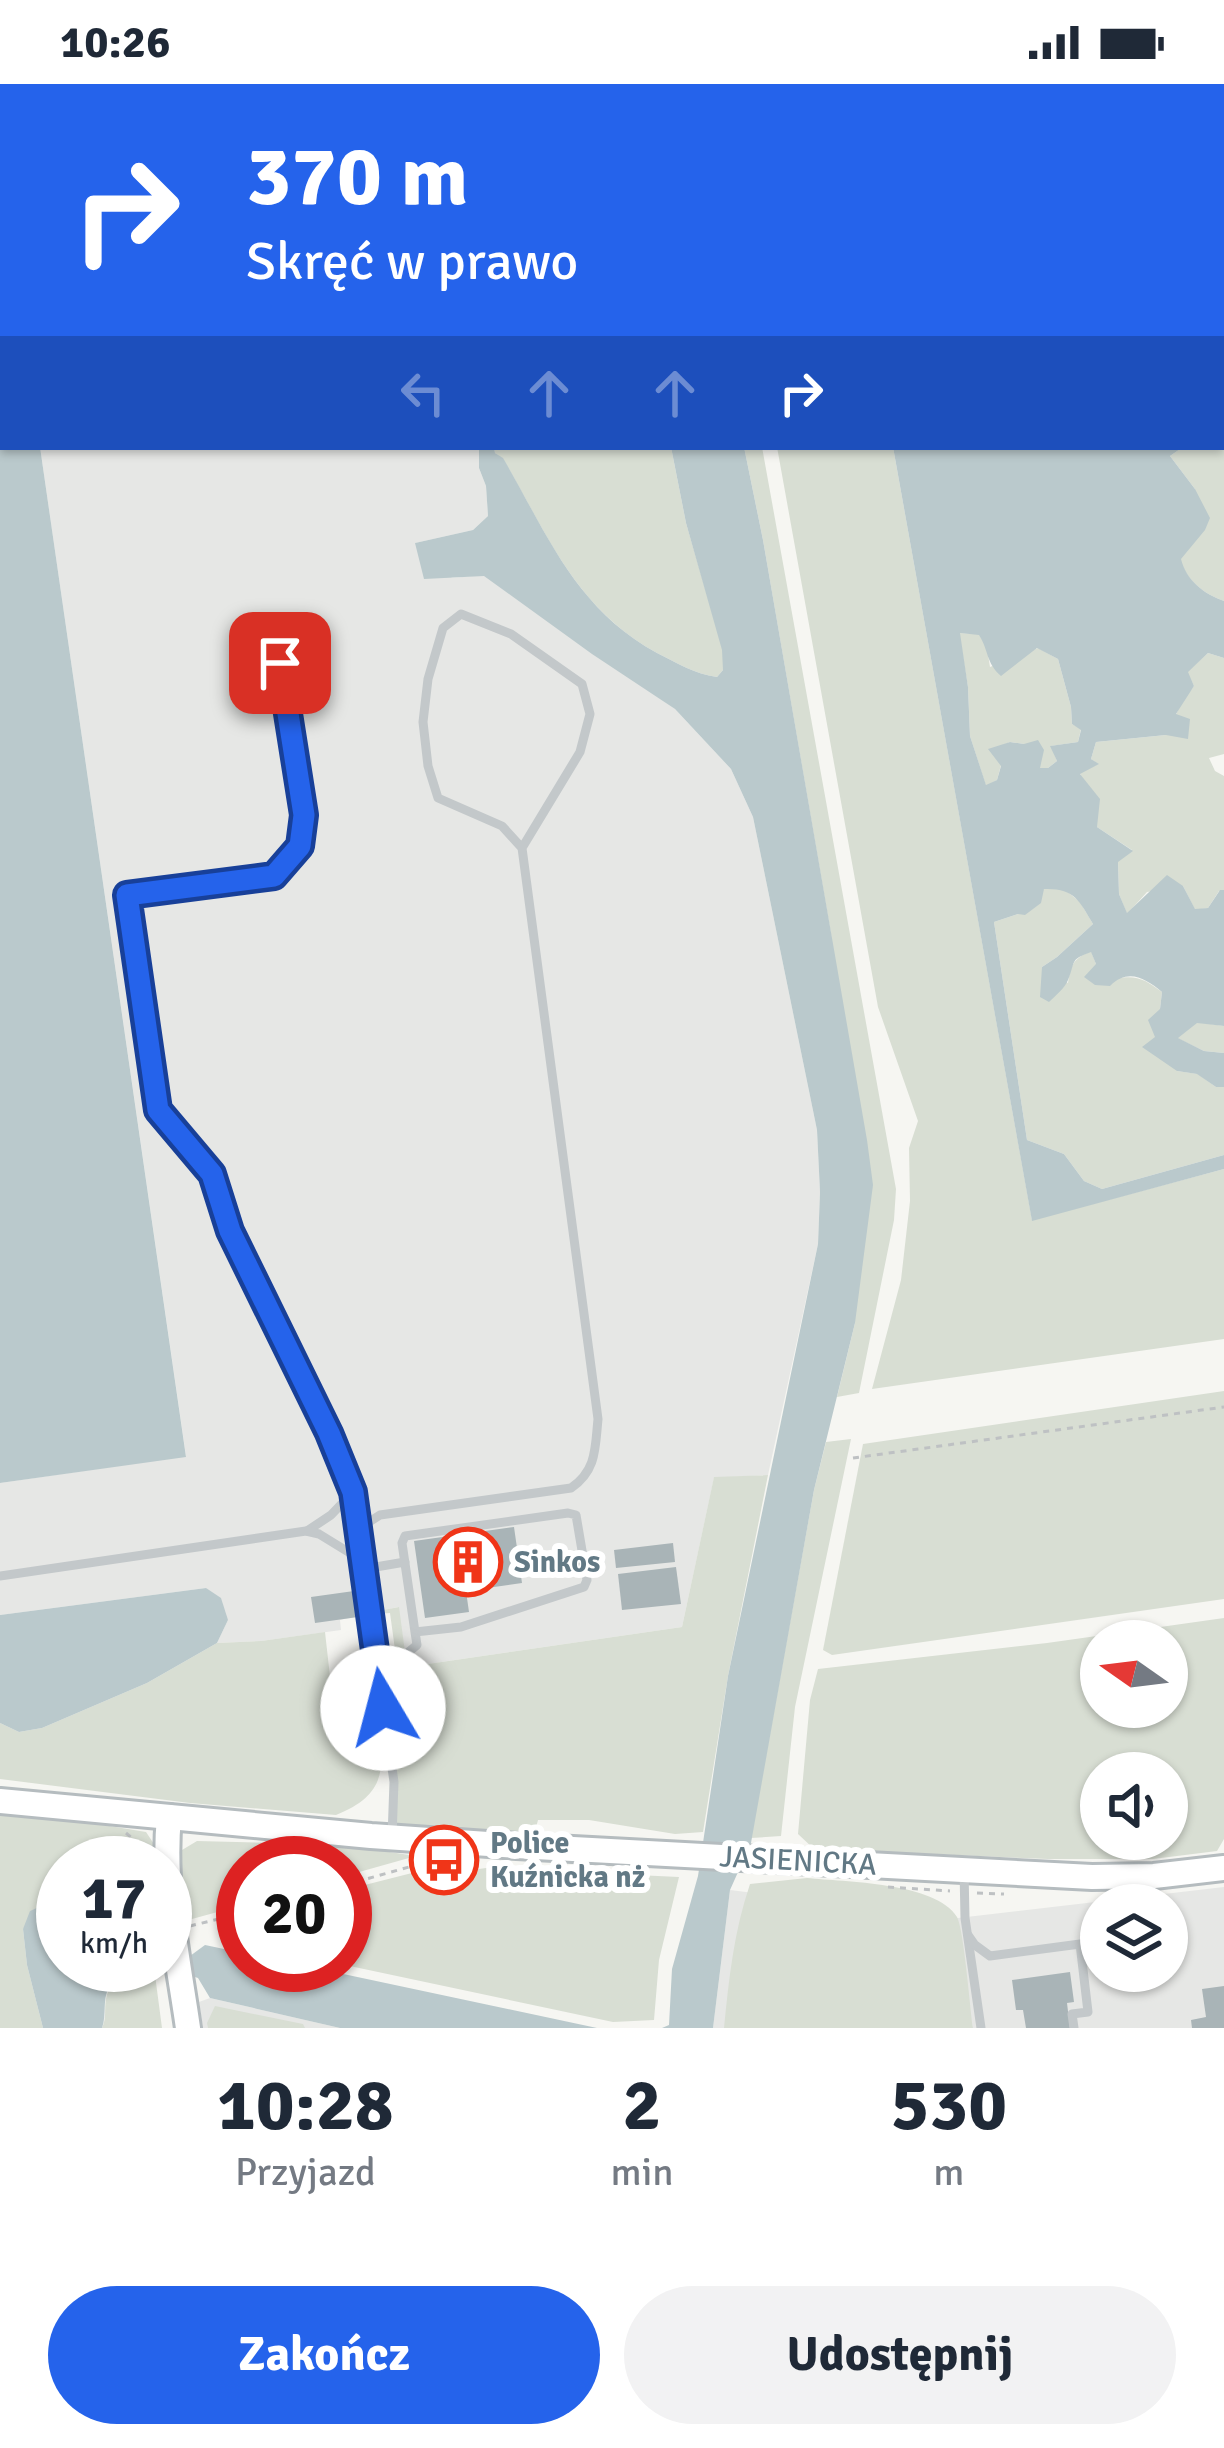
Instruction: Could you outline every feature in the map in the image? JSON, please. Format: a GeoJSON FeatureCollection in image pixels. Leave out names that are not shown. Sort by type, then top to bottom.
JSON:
{"type":"FeatureCollection","features":[{"type":"Feature","properties":{"kind":"main road","name":"JASIENICKA"},"geometry":{"type":"LineString","coordinates":[[8,1802],[114,1823],[339,1832],[687,1856],[1124,1877],[1224,1868]]}},
{"type":"Feature","properties":{"kind":"main road","name":"JASIENICKA"},"geometry":{"type":"LineString","coordinates":[[169,1823],[268,1837],[382,1836]]}},
{"type":"Feature","properties":{"kind":"main road"},"geometry":{"type":"LineString","coordinates":[[168,1836],[169,1823]]}},
{"type":"Feature","properties":{"kind":"main road"},"geometry":{"type":"LineString","coordinates":[[183,1992],[188,2028]]}},
{"type":"Feature","properties":{"kind":"lane"},"geometry":{"type":"LineString","coordinates":[[358,1529],[380,1515],[572,1488],[587,1478],[595,1453],[598,1419],[522,848],[502,826],[438,798],[428,766],[423,722],[428,679],[443,628],[461,614],[511,634],[582,684],[590,714],[580,752],[522,848]]}},
{"type":"Feature","properties":{"kind":"lane"},"geometry":{"type":"LineString","coordinates":[[274,625],[304,815],[300,846],[274,876],[127,895],[158,1110],[212,1174],[230,1231],[353,1492],[394,1782],[382,1836]]}},
{"type":"Feature","properties":{"kind":"lane"},"geometry":{"type":"LineString","coordinates":[[306,1531],[331,1515],[353,1492]]}},
{"type":"Feature","properties":{"kind":"lane"},"geometry":{"type":"LineString","coordinates":[[377,1662],[417,1645],[415,1632],[405,1562],[402,1543],[408,1535],[573,1512],[578,1520],[584,1587],[461,1627],[415,1632]]}},
{"type":"Feature","properties":{"kind":"lane"},"geometry":{"type":"LineString","coordinates":[[0,1576],[306,1531],[319,1534],[363,1565],[405,1562]]}},
{"type":"Feature","properties":{"kind":"lane"},"geometry":{"type":"LineString","coordinates":[[964,1870],[981,2028]]}},
{"type":"Feature","properties":{"kind":"lane"},"geometry":{"type":"LineString","coordinates":[[968,1935],[990,1956],[1080,1944],[1088,2012],[1072,2014],[1074,2028]]}},
{"type":"Feature","properties":{"kind":"lane"},"geometry":{"type":"LineString","coordinates":[[974,1977],[990,1956]]}},
{"type":"Feature","properties":{"kind":"path"},"geometry":{"type":"LineString","coordinates":[[853,1458],[1224,1408]]}},
{"type":"Feature","properties":{"kind":"path"},"geometry":{"type":"LineString","coordinates":[[372,1877],[416,1865],[458,1866]]}},
{"type":"Feature","properties":{"kind":"shaded area"},"geometry":{"type":"Polygon","coordinates":[[[0,450],[40,450],[186,1457],[0,1483],[0,450]]]}},
{"type":"Feature","properties":{"kind":"shaded area"},"geometry":{"type":"Polygon","coordinates":[[[40,450],[479,450],[488,516],[473,530],[415,543],[452,578],[484,575],[675,709],[731,769],[753,817],[817,1130],[820,1192],[818,1244],[768,1475],[714,1478],[682,1627],[407,1667],[398,1607],[340,1620],[341,1630],[217,1643],[228,1620],[206,1588],[0,1615],[0,1483],[186,1456],[40,450]]]}},
{"type":"Feature","properties":{"kind":"shaded area"},"geometry":{"type":"Polygon","coordinates":[[[479,450],[494,450],[503,458],[566,568],[605,614],[657,653],[717,677],[723,670],[722,650],[686,523],[672,450],[745,450],[867,1140],[873,1185],[855,1323],[814,1490],[751,1843],[730,1890],[713,2028],[662,2028],[669,2025],[672,1969],[698,1876],[728,1676],[818,1244],[817,1130],[753,817],[731,769],[675,709],[484,576],[424,579],[415,543],[473,530],[488,516],[479,450]]]}},
{"type":"Feature","properties":{"kind":"shaded area"},"geometry":{"type":"Polygon","coordinates":[[[672,450],[686,523],[723,650],[723,670],[717,677],[657,653],[605,614],[566,568],[503,459],[495,453],[672,450]]]}},
{"type":"Feature","properties":{"kind":"shaded area"},"geometry":{"type":"Polygon","coordinates":[[[745,450],[763,450],[896,1189],[859,1393],[837,1397],[855,1323],[831,934],[745,450]]]}},
{"type":"Feature","properties":{"kind":"shaded area"},"geometry":{"type":"Polygon","coordinates":[[[778,450],[894,450],[1032,1220],[1224,1169],[1224,1339],[872,1389],[901,1280],[910,1201],[909,1148],[918,1121],[878,1007],[778,450]]]}},
{"type":"Feature","properties":{"kind":"shaded area"},"geometry":{"type":"Polygon","coordinates":[[[894,450],[1179,450],[1170,456],[1210,518],[1181,559],[1197,585],[1224,601],[1224,658],[1208,653],[1188,672],[1194,686],[1176,714],[1190,719],[1188,739],[1166,735],[1096,742],[1091,759],[1099,764],[1080,774],[1100,799],[1097,827],[1133,851],[1118,862],[1119,894],[1127,913],[1167,875],[1183,886],[1195,909],[1208,908],[1224,890],[1224,1026],[1197,1023],[1178,1038],[1204,1051],[1224,1053],[1224,1087],[1197,1074],[1177,1071],[1142,1047],[1155,1037],[1148,1020],[1160,1009],[1162,992],[1130,976],[1110,986],[1095,985],[1084,977],[1096,964],[1091,952],[1076,959],[1067,983],[1049,1002],[1040,997],[1042,967],[1093,924],[1074,897],[1044,889],[1041,903],[1025,915],[994,922],[1027,1140],[1064,1154],[1084,1181],[1102,1189],[1224,1155],[1224,1169],[1032,1221],[894,450]],[[960,633],[970,736],[986,785],[997,780],[1001,766],[988,749],[1038,740],[1044,750],[1040,768],[1048,768],[1057,761],[1050,746],[1078,742],[1081,730],[1072,724],[1058,659],[1037,648],[1001,676],[979,635],[960,633]]]}},
{"type":"Feature","properties":{"kind":"shaded area"},"geometry":{"type":"Polygon","coordinates":[[[1179,450],[1224,450],[1224,601],[1197,585],[1180,559],[1195,489],[1170,456],[1179,450]]]}},
{"type":"Feature","properties":{"kind":"shaded area"},"geometry":{"type":"Polygon","coordinates":[[[959,633],[979,634],[990,667],[1038,648],[1058,659],[1072,724],[1081,729],[1078,742],[1051,746],[1057,761],[1048,768],[1039,769],[1024,744],[1010,742],[998,747],[997,780],[986,786],[970,736],[959,633]]]}},
{"type":"Feature","properties":{"kind":"shaded area"},"geometry":{"type":"Polygon","coordinates":[[[1208,653],[1224,658],[1224,754],[1209,758],[1215,771],[1224,776],[1224,890],[1208,908],[1195,910],[1183,886],[1147,892],[1127,914],[1119,894],[1118,861],[1132,850],[1097,827],[1080,773],[1098,764],[1091,759],[1096,742],[1166,735],[1194,686],[1187,672],[1208,653]]]}},
{"type":"Feature","properties":{"kind":"shaded area"},"geometry":{"type":"Polygon","coordinates":[[[1063,888],[1080,902],[1093,924],[1042,967],[1068,983],[1074,963],[1091,951],[1096,964],[1118,978],[1142,979],[1162,992],[1160,1009],[1177,1071],[1198,1074],[1224,1087],[1224,1155],[1102,1189],[1084,1181],[1064,1154],[1027,1140],[994,922],[1018,914],[1044,889],[1063,888]]]}},
{"type":"Feature","properties":{"kind":"shaded area"},"geometry":{"type":"Polygon","coordinates":[[[1197,1022],[1224,1026],[1224,1053],[1204,1051],[1177,1038],[1197,1022]]]}},
{"type":"Feature","properties":{"kind":"shaded area"},"geometry":{"type":"Polygon","coordinates":[[[1224,1391],[1224,1599],[832,1655],[823,1650],[863,1444],[1224,1391]]]}},
{"type":"Feature","properties":{"kind":"shaded area"},"geometry":{"type":"Polygon","coordinates":[[[851,1439],[795,1707],[781,1836],[751,1838],[826,1442],[851,1439]]]}},
{"type":"Feature","properties":{"kind":"shaded area"},"geometry":{"type":"Polygon","coordinates":[[[768,1475],[703,1832],[675,1834],[589,1820],[538,1820],[534,1835],[392,1824],[394,1782],[380,1683],[399,1679],[390,1613],[378,1611],[399,1607],[407,1667],[682,1627],[714,1477],[768,1475]]]}},
{"type":"Feature","properties":{"kind":"shaded area"},"geometry":{"type":"Polygon","coordinates":[[[206,1588],[221,1598],[228,1620],[217,1643],[147,1683],[42,1728],[19,1732],[0,1723],[0,1615],[206,1588]]]}},
{"type":"Feature","properties":{"kind":"shaded area"},"geometry":{"type":"Polygon","coordinates":[[[1224,1618],[1224,1839],[1217,1851],[1188,1855],[1188,1752],[1080,1752],[1080,1859],[814,1849],[798,1834],[810,1700],[818,1669],[1080,1638],[1080,1728],[1188,1728],[1188,1623],[1224,1618]]]}},
{"type":"Feature","properties":{"kind":"shaded area"},"geometry":{"type":"Polygon","coordinates":[[[325,1632],[334,1712],[376,1709],[381,1759],[376,1785],[368,1796],[336,1815],[190,1803],[0,1779],[0,1723],[19,1732],[42,1728],[147,1683],[217,1643],[325,1632]]]}},
{"type":"Feature","properties":{"kind":"shaded area"},"geometry":{"type":"Polygon","coordinates":[[[0,1810],[146,1832],[149,1836],[36,1836],[36,1917],[23,1929],[43,2028],[0,2028],[0,1810]]]}},
{"type":"Feature","properties":{"kind":"shaded area"},"geometry":{"type":"Polygon","coordinates":[[[216,1842],[216,1912],[192,1919],[192,1844],[216,1842]]]}},
{"type":"Feature","properties":{"kind":"shaded area"},"geometry":{"type":"Polygon","coordinates":[[[372,1849],[416,1856],[372,1868],[372,1849]]]}},
{"type":"Feature","properties":{"kind":"shaded area"},"geometry":{"type":"Polygon","coordinates":[[[486,1868],[679,1877],[659,1960],[654,2020],[613,2022],[372,1971],[372,1883],[432,1870],[486,1868]]]}},
{"type":"Feature","properties":{"kind":"shaded area"},"geometry":{"type":"Polygon","coordinates":[[[807,1878],[910,1890],[946,1905],[960,1925],[973,2028],[724,2028],[736,1937],[750,1884],[807,1878]]]}},
{"type":"Feature","properties":{"kind":"shaded area"},"geometry":{"type":"Polygon","coordinates":[[[1224,1887],[1224,2028],[713,2028],[730,1890],[958,1918],[1080,1904],[1080,1992],[1188,1992],[1188,1891],[1224,1887]]]}},
{"type":"Feature","properties":{"kind":"shaded area"},"geometry":{"type":"Polygon","coordinates":[[[36,1908],[36,1992],[107,1992],[102,2028],[43,2028],[23,1929],[30,1911],[36,1908]]]}},
{"type":"Feature","properties":{"kind":"shaded area"},"geometry":{"type":"Polygon","coordinates":[[[205,1945],[216,1947],[216,1992],[372,1992],[372,1980],[597,2028],[340,2028],[210,1998],[198,1978],[192,1977],[192,1955],[205,1945]]]}},
{"type":"Feature","properties":{"kind":"shaded area"},"geometry":{"type":"Polygon","coordinates":[[[108,1992],[157,1992],[162,2028],[102,2028],[108,1992]]]}},
{"type":"Feature","properties":{"kind":"shaded area"},"geometry":{"type":"Polygon","coordinates":[[[210,1998],[340,2028],[203,2028],[199,2002],[210,1998]]]}},
{"type":"Feature","properties":{"kind":"shaded area"},"geometry":{"type":"Polygon","coordinates":[[[215,2006],[303,2024],[305,2028],[208,2028],[215,2006]]]}},
{"type":"Feature","properties":{"kind":"building","name":"Sinkos"},"geometry":{"type":"Polygon","coordinates":[[[514,1527],[522,1583],[466,1591],[469,1612],[425,1618],[414,1541],[514,1527]]]}},
{"type":"Feature","properties":{"kind":"building"},"geometry":{"type":"Polygon","coordinates":[[[673,1543],[675,1562],[616,1568],[614,1550],[673,1543]]]}},
{"type":"Feature","properties":{"kind":"building"},"geometry":{"type":"Polygon","coordinates":[[[676,1567],[681,1604],[622,1610],[618,1574],[676,1567]]]}},
{"type":"Feature","properties":{"kind":"building"},"geometry":{"type":"Polygon","coordinates":[[[354,1591],[358,1617],[315,1623],[311,1597],[354,1591]]]}},
{"type":"Feature","properties":{"kind":"building"},"geometry":{"type":"Polygon","coordinates":[[[1070,1972],[1074,2002],[1067,2003],[1070,2028],[1026,2028],[1023,2010],[1016,2010],[1012,1980],[1070,1972]]]}},
{"type":"Feature","properties":{"kind":"building"},"geometry":{"type":"Polygon","coordinates":[[[1224,1986],[1224,2028],[1192,2028],[1191,2020],[1206,2017],[1202,1989],[1224,1986]]]}},
{"type":"Feature","properties":{"kind":"place","name":"Sinkos"},"geometry":{"type":"Point","coordinates":[468,1562]}},
{"type":"Feature","properties":{"kind":"place","name":"Police Kuźnicka nż"},"geometry":{"type":"Point","coordinates":[444,1860]}},
{"type":"Feature","properties":{"kind":"route"},"geometry":{"type":"LineString","coordinates":[[280,663],[304,815],[300,846],[274,876],[127,895],[158,1110],[212,1174],[230,1231],[353,1492],[383,1708]]}}]}
